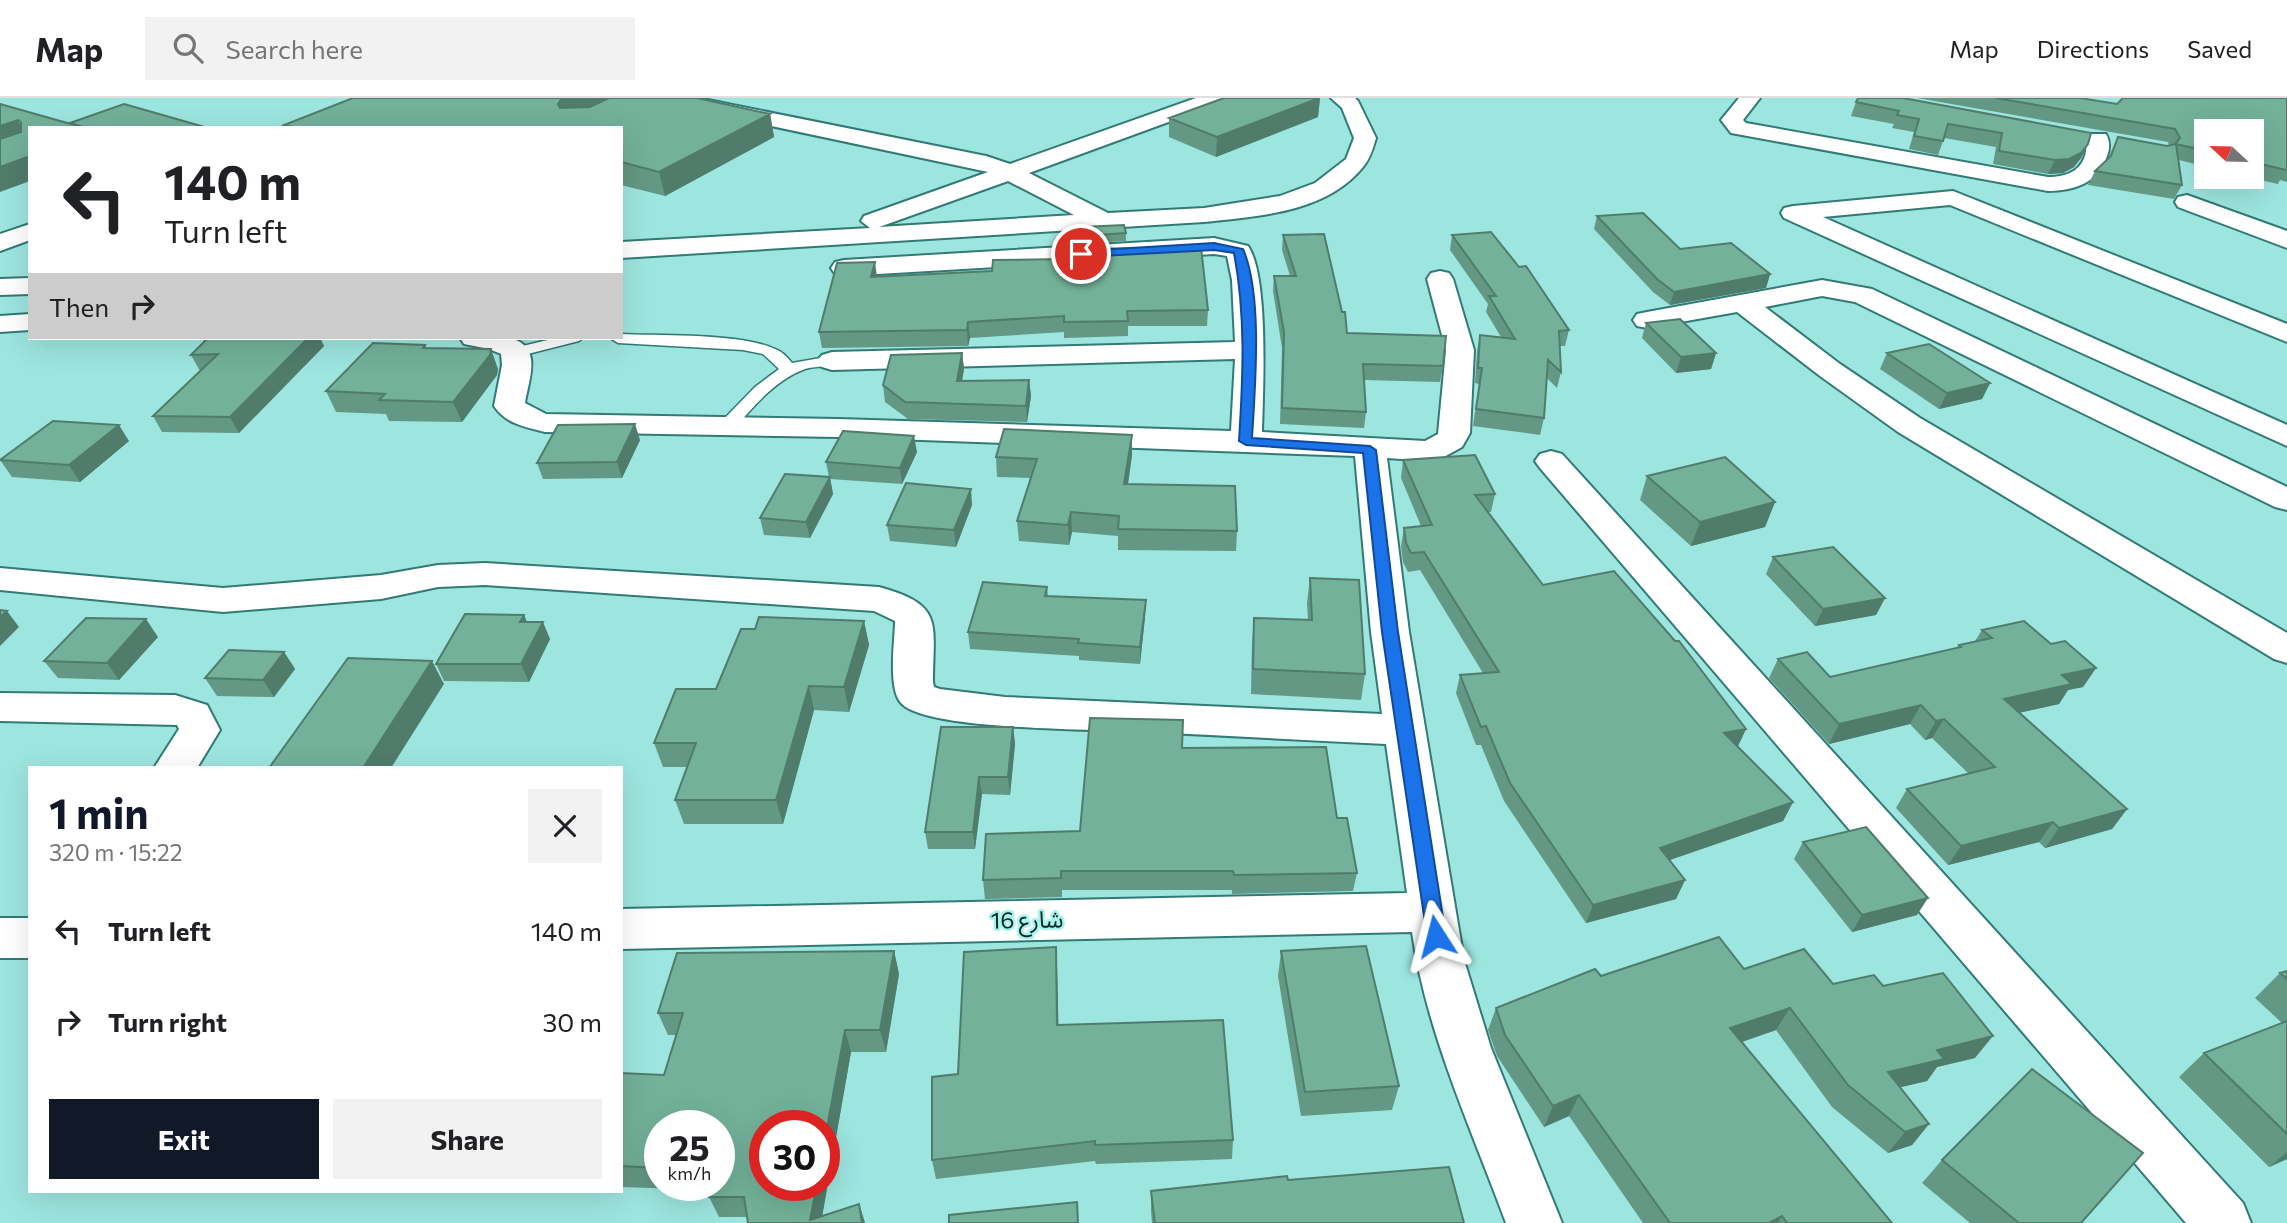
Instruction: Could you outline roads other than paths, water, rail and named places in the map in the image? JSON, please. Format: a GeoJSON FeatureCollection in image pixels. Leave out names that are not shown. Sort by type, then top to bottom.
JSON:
{"type":"FeatureCollection","features":[{"type":"Feature","properties":{"kind":"street"},"geometry":{"type":"LineString","coordinates":[[667,98],[986,163],[1009,172],[1101,220]]}},
{"type":"Feature","properties":{"kind":"street"},"geometry":{"type":"LineString","coordinates":[[831,236],[1216,98]]}},
{"type":"Feature","properties":{"kind":"street"},"geometry":{"type":"LineString","coordinates":[[623,250],[1204,215],[1281,204],[1326,187],[1357,162],[1365,138],[1351,105],[1341,98]]}},
{"type":"Feature","properties":{"kind":"street"},"geometry":{"type":"LineString","coordinates":[[1749,98],[1732,120],[1739,128],[2049,184],[2073,183],[2078,180],[2097,159],[2098,139]]}},
{"type":"Feature","properties":{"kind":"street"},"geometry":{"type":"LineString","coordinates":[[2071,134],[2122,143]]}},
{"type":"Feature","properties":{"kind":"street"},"geometry":{"type":"LineString","coordinates":[[2287,334],[1953,198],[1793,213],[2287,437]]}},
{"type":"Feature","properties":{"kind":"street"},"geometry":{"type":"LineString","coordinates":[[2187,202],[2287,240]]}},
{"type":"Feature","properties":{"kind":"street"},"geometry":{"type":"LineString","coordinates":[[0,243],[28,232]]}},
{"type":"Feature","properties":{"kind":"street"},"geometry":{"type":"LineString","coordinates":[[844,268],[1214,246],[1239,251],[1250,350],[1246,441]]}},
{"type":"Feature","properties":{"kind":"street"},"geometry":{"type":"LineString","coordinates":[[489,340],[504,342],[518,357],[509,406],[526,418],[545,424],[727,426],[1246,441],[1370,450],[1431,451],[1451,440],[1460,350],[1440,279]]}},
{"type":"Feature","properties":{"kind":"street"},"geometry":{"type":"LineString","coordinates":[[0,287],[28,286]]}},
{"type":"Feature","properties":{"kind":"street"},"geometry":{"type":"LineString","coordinates":[[1647,320],[1822,288],[1862,295],[2287,500]]}},
{"type":"Feature","properties":{"kind":"street"},"geometry":{"type":"LineString","coordinates":[[1742,302],[1830,370],[1909,425],[2287,650]]}},
{"type":"Feature","properties":{"kind":"street"},"geometry":{"type":"LineString","coordinates":[[0,324],[28,322]]}},
{"type":"Feature","properties":{"kind":"street"},"geometry":{"type":"LineString","coordinates":[[832,361],[1250,350]]}},
{"type":"Feature","properties":{"kind":"street"},"geometry":{"type":"LineString","coordinates":[[1370,450],[1390,632],[1440,960],[1466,1048],[1534,1223]]}},
{"type":"Feature","properties":{"kind":"street"},"geometry":{"type":"LineString","coordinates":[[1551,461],[2223,1223]]}},
{"type":"Feature","properties":{"kind":"street"},"geometry":{"type":"LineString","coordinates":[[0,579],[223,600],[382,587],[438,576],[485,574],[879,599],[905,609],[914,618],[913,682],[916,695],[929,703],[953,707],[1058,713],[1406,730]]}},
{"type":"Feature","properties":{"kind":"street"},"geometry":{"type":"LineString","coordinates":[[0,707],[175,709],[193,715],[200,730],[176,766]]}},
{"type":"Feature","properties":{"kind":"street","name":"شارع 16"},"geometry":{"type":"LineString","coordinates":[[623,929],[1433,912]]}},
{"type":"Feature","properties":{"kind":"street"},"geometry":{"type":"LineString","coordinates":[[0,938],[28,938]]}},
{"type":"Feature","properties":{"kind":"lane"},"geometry":{"type":"LineString","coordinates":[[623,338],[743,345],[768,351],[789,369]]}},
{"type":"Feature","properties":{"kind":"lane"},"geometry":{"type":"LineString","coordinates":[[516,352],[566,340]]}},
{"type":"Feature","properties":{"kind":"lane"},"geometry":{"type":"LineString","coordinates":[[727,426],[758,392],[789,369],[808,361],[832,361]]}}]}
